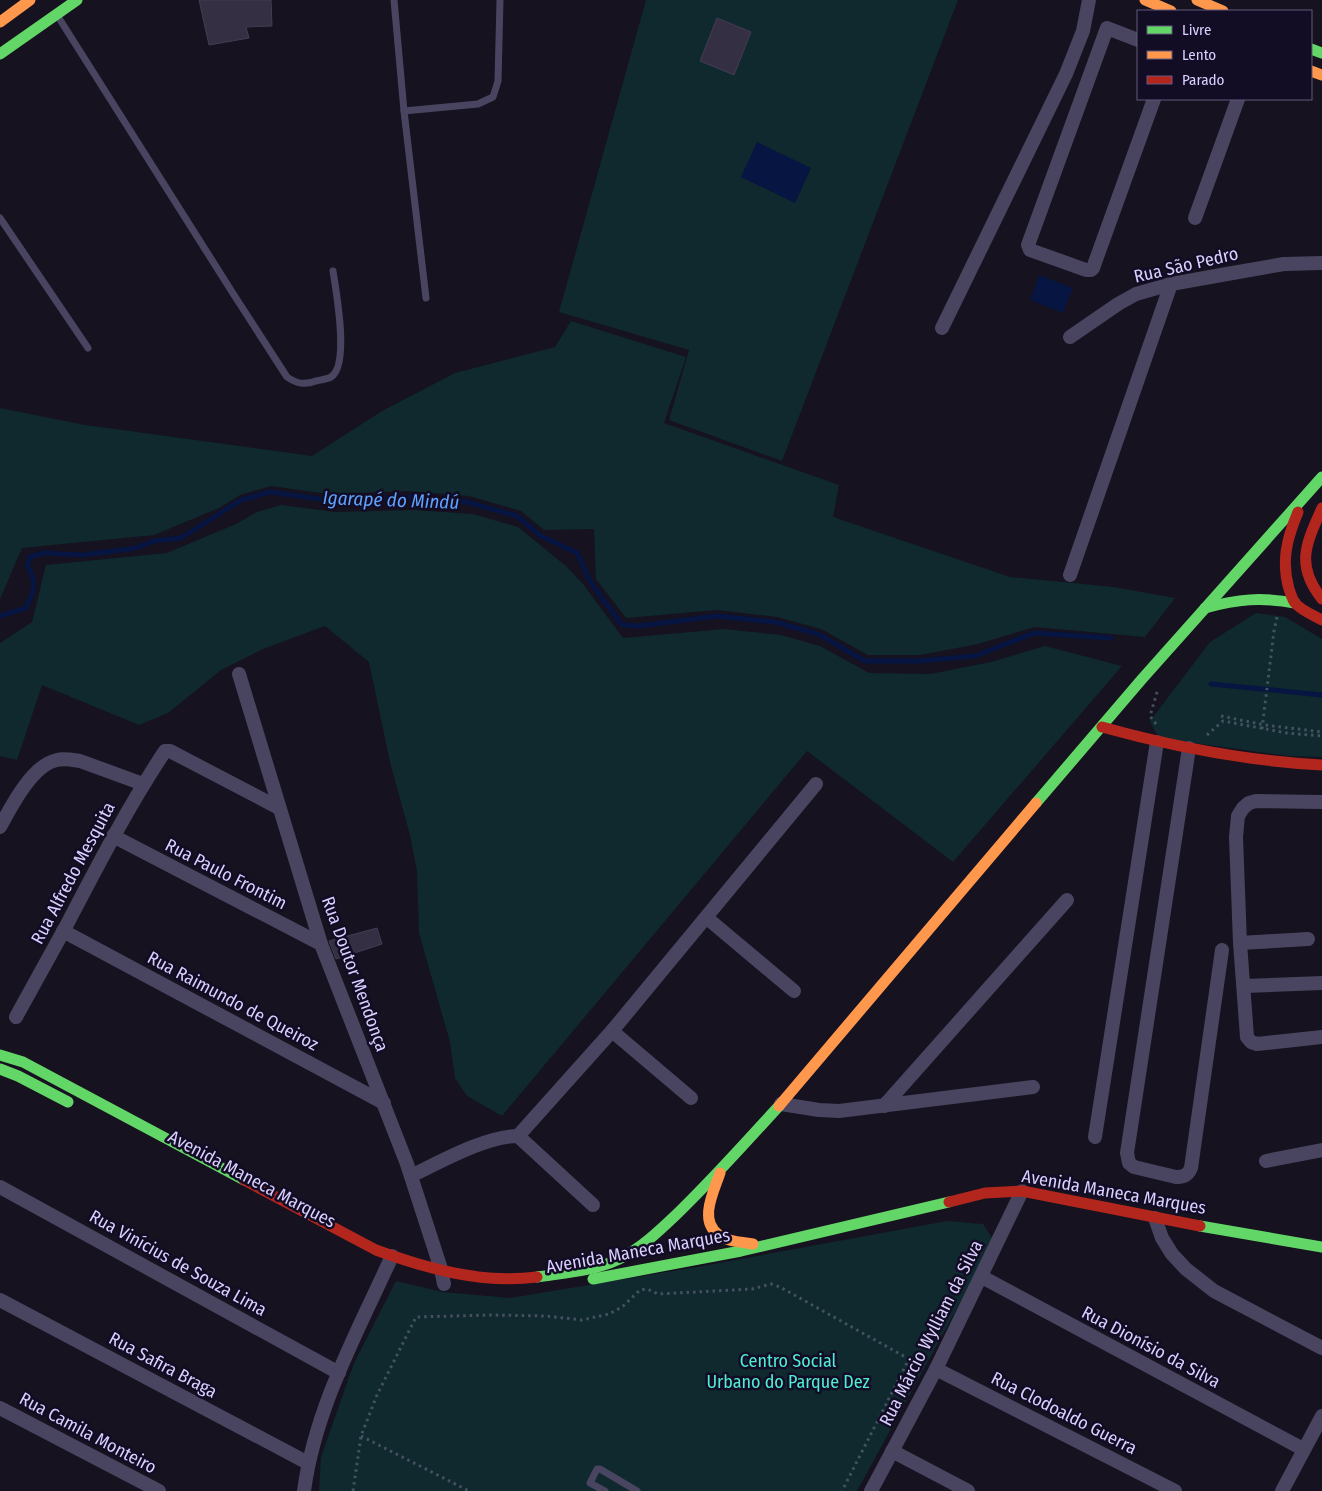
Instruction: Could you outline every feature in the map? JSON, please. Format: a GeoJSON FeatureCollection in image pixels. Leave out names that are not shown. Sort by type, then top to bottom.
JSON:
{"type":"FeatureCollection","features":[{"type":"Feature","properties":{"kind":"main road"},"geometry":{"type":"LineString","coordinates":[[0,22],[30,0]]}},
{"type":"Feature","properties":{"kind":"main road"},"geometry":{"type":"LineString","coordinates":[[0,54],[77,0]]}},
{"type":"Feature","properties":{"kind":"main road"},"geometry":{"type":"LineString","coordinates":[[1145,0],[1169,10]]}},
{"type":"Feature","properties":{"kind":"main road"},"geometry":{"type":"LineString","coordinates":[[1197,0],[1221,10]]}},
{"type":"Feature","properties":{"kind":"main road"},"geometry":{"type":"LineString","coordinates":[[1295,603],[1285,570],[1284,552],[1290,530],[1307,495],[1322,477]]}},
{"type":"Feature","properties":{"kind":"main road","name":"Avenida Maneca Marques"},"geometry":{"type":"LineString","coordinates":[[0,1055],[23,1062],[376,1250],[388,1265],[443,1280],[463,1274],[495,1279],[528,1279],[610,1263],[644,1244],[666,1226],[721,1170],[781,1104],[1142,680],[1307,495]]}},
{"type":"Feature","properties":{"kind":"main road"},"geometry":{"type":"LineString","coordinates":[[1322,508],[1310,537],[1305,562],[1310,582],[1322,598]]}},
{"type":"Feature","properties":{"kind":"main road"},"geometry":{"type":"LineString","coordinates":[[1205,608],[1240,599],[1256,597],[1273,598],[1295,603],[1322,620]]}},
{"type":"Feature","properties":{"kind":"main road"},"geometry":{"type":"LineString","coordinates":[[1102,727],[1159,735],[1189,748],[1260,760],[1322,765]]}},
{"type":"Feature","properties":{"kind":"main road"},"geometry":{"type":"LineString","coordinates":[[0,1069],[18,1076],[80,1108]]}},
{"type":"Feature","properties":{"kind":"main road"},"geometry":{"type":"LineString","coordinates":[[721,1170],[709,1210],[708,1219],[713,1231],[725,1238],[762,1246]]}},
{"type":"Feature","properties":{"kind":"main road","name":"Avenida Maneca Marques"},"geometry":{"type":"LineString","coordinates":[[489,1289],[528,1289],[647,1270],[762,1246],[985,1193],[1022,1191],[1155,1218],[1322,1247]]}},
{"type":"Feature","properties":{"kind":"street"},"geometry":{"type":"LineString","coordinates":[[942,328],[1066,74],[1083,31],[1089,0]]}},
{"type":"Feature","properties":{"kind":"street"},"geometry":{"type":"LineString","coordinates":[[1137,40],[1107,28],[1028,245],[1030,250],[1086,270],[1093,268],[1154,100]]}},
{"type":"Feature","properties":{"kind":"street"},"geometry":{"type":"LineString","coordinates":[[1195,218],[1238,100]]}},
{"type":"Feature","properties":{"kind":"street","name":"Rua São Pedro"},"geometry":{"type":"LineString","coordinates":[[1070,337],[1128,298],[1171,284],[1284,264],[1322,263]]}},
{"type":"Feature","properties":{"kind":"street"},"geometry":{"type":"LineString","coordinates":[[1070,575],[1171,284]]}},
{"type":"Feature","properties":{"kind":"street","name":"Rua Doutor Mendonça"},"geometry":{"type":"LineString","coordinates":[[239,674],[321,944],[411,1176],[443,1280]]}},
{"type":"Feature","properties":{"kind":"street"},"geometry":{"type":"LineString","coordinates":[[1095,1137],[1159,735]]}},
{"type":"Feature","properties":{"kind":"street"},"geometry":{"type":"LineString","coordinates":[[1189,748],[1127,1153],[1129,1163],[1134,1167],[1176,1177],[1189,1174],[1192,1168],[1222,950]]}},
{"type":"Feature","properties":{"kind":"street","name":"Rua Alfredo Mesquita"},"geometry":{"type":"LineString","coordinates":[[16,1017],[113,836],[143,784],[165,751],[167,750],[279,808]]}},
{"type":"Feature","properties":{"kind":"street"},"geometry":{"type":"LineString","coordinates":[[0,827],[9,810],[34,774],[44,765],[56,760],[70,759],[80,761],[143,784]]}},
{"type":"Feature","properties":{"kind":"street"},"geometry":{"type":"LineString","coordinates":[[518,1136],[612,1031],[816,784]]}},
{"type":"Feature","properties":{"kind":"street"},"geometry":{"type":"LineString","coordinates":[[1322,802],[1256,801],[1249,803],[1238,816],[1236,837],[1240,943],[1247,1037],[1251,1042],[1257,1044],[1322,1037]]}},
{"type":"Feature","properties":{"kind":"street","name":"Rua Paulo Frontim"},"geometry":{"type":"LineString","coordinates":[[113,836],[321,944]]}},
{"type":"Feature","properties":{"kind":"street"},"geometry":{"type":"LineString","coordinates":[[884,1106],[1068,900]]}},
{"type":"Feature","properties":{"kind":"street"},"geometry":{"type":"LineString","coordinates":[[707,918],[794,991]]}},
{"type":"Feature","properties":{"kind":"street","name":"Rua Raimundo de Queiroz"},"geometry":{"type":"LineString","coordinates":[[63,931],[384,1104]]}},
{"type":"Feature","properties":{"kind":"street"},"geometry":{"type":"LineString","coordinates":[[1240,943],[1308,939]]}},
{"type":"Feature","properties":{"kind":"street"},"geometry":{"type":"LineString","coordinates":[[1244,986],[1322,982]]}},
{"type":"Feature","properties":{"kind":"street"},"geometry":{"type":"LineString","coordinates":[[612,1031],[691,1098]]}},
{"type":"Feature","properties":{"kind":"street"},"geometry":{"type":"LineString","coordinates":[[781,1104],[839,1111],[1033,1088]]}},
{"type":"Feature","properties":{"kind":"street"},"geometry":{"type":"LineString","coordinates":[[411,1176],[488,1141],[508,1136],[518,1136],[592,1205]]}},
{"type":"Feature","properties":{"kind":"street"},"geometry":{"type":"LineString","coordinates":[[1266,1161],[1322,1150]]}},
{"type":"Feature","properties":{"kind":"street","name":"Rua Vinícius de Souza Lima"},"geometry":{"type":"LineString","coordinates":[[0,1187],[339,1373]]}},
{"type":"Feature","properties":{"kind":"street","name":"Rua Márcio Wylliam da Silva"},"geometry":{"type":"LineString","coordinates":[[871,1491],[936,1369],[1022,1191]]}},
{"type":"Feature","properties":{"kind":"street"},"geometry":{"type":"LineString","coordinates":[[1155,1218],[1162,1238],[1172,1254],[1186,1269],[1214,1291],[1322,1348]]}},
{"type":"Feature","properties":{"kind":"street"},"geometry":{"type":"LineString","coordinates":[[304,1491],[308,1463],[323,1415],[339,1373],[388,1265]]}},
{"type":"Feature","properties":{"kind":"street","name":"Rua Dionísio da Silva"},"geometry":{"type":"LineString","coordinates":[[982,1277],[1303,1449]]}},
{"type":"Feature","properties":{"kind":"street","name":"Rua Safira Braga"},"geometry":{"type":"LineString","coordinates":[[0,1300],[308,1463]]}},
{"type":"Feature","properties":{"kind":"street","name":"Rua Clodoaldo Guerra"},"geometry":{"type":"LineString","coordinates":[[936,1369],[1175,1491]]}},
{"type":"Feature","properties":{"kind":"street","name":"Rua Camila Monteiro"},"geometry":{"type":"LineString","coordinates":[[0,1408],[159,1491]]}},
{"type":"Feature","properties":{"kind":"street"},"geometry":{"type":"LineString","coordinates":[[1282,1491],[1322,1416]]}},
{"type":"Feature","properties":{"kind":"street"},"geometry":{"type":"LineString","coordinates":[[892,1451],[968,1491]]}},
{"type":"Feature","properties":{"kind":"lane"},"geometry":{"type":"LineString","coordinates":[[394,0],[404,111],[426,298]]}},
{"type":"Feature","properties":{"kind":"lane"},"geometry":{"type":"LineString","coordinates":[[404,111],[478,104],[493,97],[498,81],[500,0]]}},
{"type":"Feature","properties":{"kind":"lane"},"geometry":{"type":"LineString","coordinates":[[56,14],[239,303],[287,377],[295,383],[308,384],[331,377],[337,370],[342,338],[334,271]]}},
{"type":"Feature","properties":{"kind":"lane"},"geometry":{"type":"LineString","coordinates":[[0,218],[88,348]]}},
{"type":"Feature","properties":{"kind":"lane"},"geometry":{"type":"LineString","coordinates":[[605,1491],[590,1483],[597,1469],[637,1491]]}},
{"type":"Feature","properties":{"kind":"path"},"geometry":{"type":"LineString","coordinates":[[1262,728],[1274,631],[1278,614],[1285,618]]}},
{"type":"Feature","properties":{"kind":"path"},"geometry":{"type":"LineString","coordinates":[[1159,735],[1150,716],[1158,689],[1164,682]]}},
{"type":"Feature","properties":{"kind":"path"},"geometry":{"type":"LineString","coordinates":[[1221,716],[1266,725],[1322,732]]}},
{"type":"Feature","properties":{"kind":"path"},"geometry":{"type":"LineString","coordinates":[[1206,736],[1223,721],[1322,736]]}},
{"type":"Feature","properties":{"kind":"path"},"geometry":{"type":"LineString","coordinates":[[353,1491],[362,1436],[377,1395],[416,1317],[500,1315],[546,1316],[582,1320],[609,1314],[622,1307],[640,1290],[647,1289],[658,1294],[752,1289],[771,1284],[780,1287],[909,1359],[842,1491]]}},
{"type":"Feature","properties":{"kind":"path"},"geometry":{"type":"LineString","coordinates":[[362,1436],[468,1491]]}},
{"type":"Feature","properties":{"kind":"green space"},"geometry":{"type":"Polygon","coordinates":[[[646,0],[958,0],[782,461],[669,420],[689,350],[559,312],[646,0]]]}},
{"type":"Feature","properties":{"kind":"green space"},"geometry":{"type":"Polygon","coordinates":[[[571,321],[686,357],[664,423],[839,485],[833,517],[1010,577],[1114,587],[1175,598],[1145,637],[1035,627],[978,644],[920,655],[868,655],[821,629],[777,617],[717,610],[626,618],[596,579],[594,529],[544,530],[521,511],[469,496],[407,491],[328,494],[271,486],[240,495],[219,508],[154,535],[22,548],[0,599],[0,408],[85,425],[312,456],[382,411],[455,373],[555,347],[571,321]]]}},
{"type":"Feature","properties":{"kind":"green space"},"geometry":{"type":"Polygon","coordinates":[[[281,505],[335,512],[414,510],[473,514],[518,527],[567,567],[583,584],[623,638],[724,629],[781,635],[820,646],[869,673],[930,674],[991,662],[1045,646],[1122,666],[953,862],[807,751],[502,1116],[467,1096],[455,1078],[450,1042],[419,933],[417,871],[410,835],[390,762],[369,662],[325,626],[263,649],[221,670],[168,713],[139,725],[42,685],[17,760],[0,756],[0,643],[32,622],[46,565],[167,553],[236,524],[257,512],[281,505]]]}},
{"type":"Feature","properties":{"kind":"green space"},"geometry":{"type":"Polygon","coordinates":[[[1256,613],[1285,617],[1322,639],[1322,757],[1289,756],[1165,739],[1156,733],[1150,721],[1210,642],[1256,613]]]}},
{"type":"Feature","properties":{"kind":"green space","name":"Centro Social Urbano do Parque Dez"},"geometry":{"type":"Polygon","coordinates":[[[947,1221],[983,1224],[994,1241],[857,1491],[319,1491],[321,1457],[354,1363],[396,1281],[443,1292],[510,1298],[697,1267],[947,1221]]]}},
{"type":"Feature","properties":{"kind":"water"},"geometry":{"type":"Polygon","coordinates":[[[757,142],[811,168],[795,203],[741,177],[757,142]]]}},
{"type":"Feature","properties":{"kind":"water"},"geometry":{"type":"Polygon","coordinates":[[[1039,275],[1073,288],[1063,313],[1030,300],[1039,275]]]}},
{"type":"Feature","properties":{"kind":"building"},"geometry":{"type":"Polygon","coordinates":[[[199,0],[271,0],[272,26],[246,27],[249,38],[209,45],[199,0]]]}},
{"type":"Feature","properties":{"kind":"building"},"geometry":{"type":"Polygon","coordinates":[[[717,18],[751,32],[734,75],[700,61],[717,18]]]}},
{"type":"Feature","properties":{"kind":"building"},"geometry":{"type":"Polygon","coordinates":[[[377,928],[382,944],[336,959],[329,941],[377,928]]]}},
{"type":"Feature","properties":{"kind":"waterway","name":"Igarapé do Mindú"},"geometry":{"type":"LineString","coordinates":[[0,616],[26,608],[34,587],[33,577],[27,566],[30,557],[44,553],[83,555],[136,548],[154,541],[181,538],[241,500],[270,492],[327,500],[406,497],[467,502],[517,516],[541,536],[577,553],[591,583],[622,625],[639,626],[716,616],[775,622],[818,634],[865,661],[919,661],[975,656],[1034,633],[1111,638]]}},
{"type":"Feature","properties":{"kind":"waterway","name":"Igarapé do Mindú"},"geometry":{"type":"LineString","coordinates":[[1211,684],[1322,695]]}},
{"type":"Feature","properties":{"kind":"traffic: fast"},"geometry":{"type":"LineString","coordinates":[[0,54],[77,0]]}},
{"type":"Feature","properties":{"kind":"traffic: fast"},"geometry":{"type":"LineString","coordinates":[[1312,49],[1322,53]]}},
{"type":"Feature","properties":{"kind":"traffic: fast"},"geometry":{"type":"LineString","coordinates":[[1036,803],[1142,679],[1322,477]]}},
{"type":"Feature","properties":{"kind":"traffic: fast"},"geometry":{"type":"LineString","coordinates":[[1205,608],[1250,600],[1295,603]]}},
{"type":"Feature","properties":{"kind":"traffic: fast"},"geometry":{"type":"LineString","coordinates":[[0,1055],[23,1062],[244,1180]]}},
{"type":"Feature","properties":{"kind":"traffic: fast"},"geometry":{"type":"LineString","coordinates":[[0,1069],[18,1076],[68,1102]]}},
{"type":"Feature","properties":{"kind":"traffic: fast"},"geometry":{"type":"LineString","coordinates":[[537,1277],[600,1266],[619,1259],[636,1249],[692,1199],[779,1106]]}},
{"type":"Feature","properties":{"kind":"traffic: fast"},"geometry":{"type":"LineString","coordinates":[[593,1279],[741,1251],[949,1202]]}},
{"type":"Feature","properties":{"kind":"traffic: fast"},"geometry":{"type":"LineString","coordinates":[[1200,1226],[1322,1247]]}},
{"type":"Feature","properties":{"kind":"traffic: slow"},"geometry":{"type":"LineString","coordinates":[[0,22],[30,0]]}},
{"type":"Feature","properties":{"kind":"traffic: slow"},"geometry":{"type":"LineString","coordinates":[[1145,0],[1169,10]]}},
{"type":"Feature","properties":{"kind":"traffic: slow"},"geometry":{"type":"LineString","coordinates":[[1197,0],[1221,10]]}},
{"type":"Feature","properties":{"kind":"traffic: slow"},"geometry":{"type":"LineString","coordinates":[[1312,71],[1322,75]]}},
{"type":"Feature","properties":{"kind":"traffic: slow"},"geometry":{"type":"LineString","coordinates":[[779,1106],[1036,803]]}},
{"type":"Feature","properties":{"kind":"traffic: slow"},"geometry":{"type":"LineString","coordinates":[[720,1173],[709,1205],[709,1222],[719,1235],[727,1239],[753,1244]]}},
{"type":"Feature","properties":{"kind":"traffic: jam"},"geometry":{"type":"LineString","coordinates":[[1322,508],[1311,533],[1306,554],[1308,576],[1322,599]]}},
{"type":"Feature","properties":{"kind":"traffic: jam"},"geometry":{"type":"LineString","coordinates":[[1298,512],[1286,550],[1285,569],[1289,589],[1292,598],[1298,606],[1322,620]]}},
{"type":"Feature","properties":{"kind":"traffic: jam"},"geometry":{"type":"LineString","coordinates":[[1102,727],[1156,741],[1211,752],[1266,760],[1322,765]]}},
{"type":"Feature","properties":{"kind":"traffic: jam"},"geometry":{"type":"LineString","coordinates":[[244,1180],[376,1250],[396,1257],[435,1269],[476,1277],[516,1279],[537,1277]]}},
{"type":"Feature","properties":{"kind":"traffic: jam"},"geometry":{"type":"LineString","coordinates":[[949,1202],[985,1193],[1022,1191],[1200,1226]]}}]}
